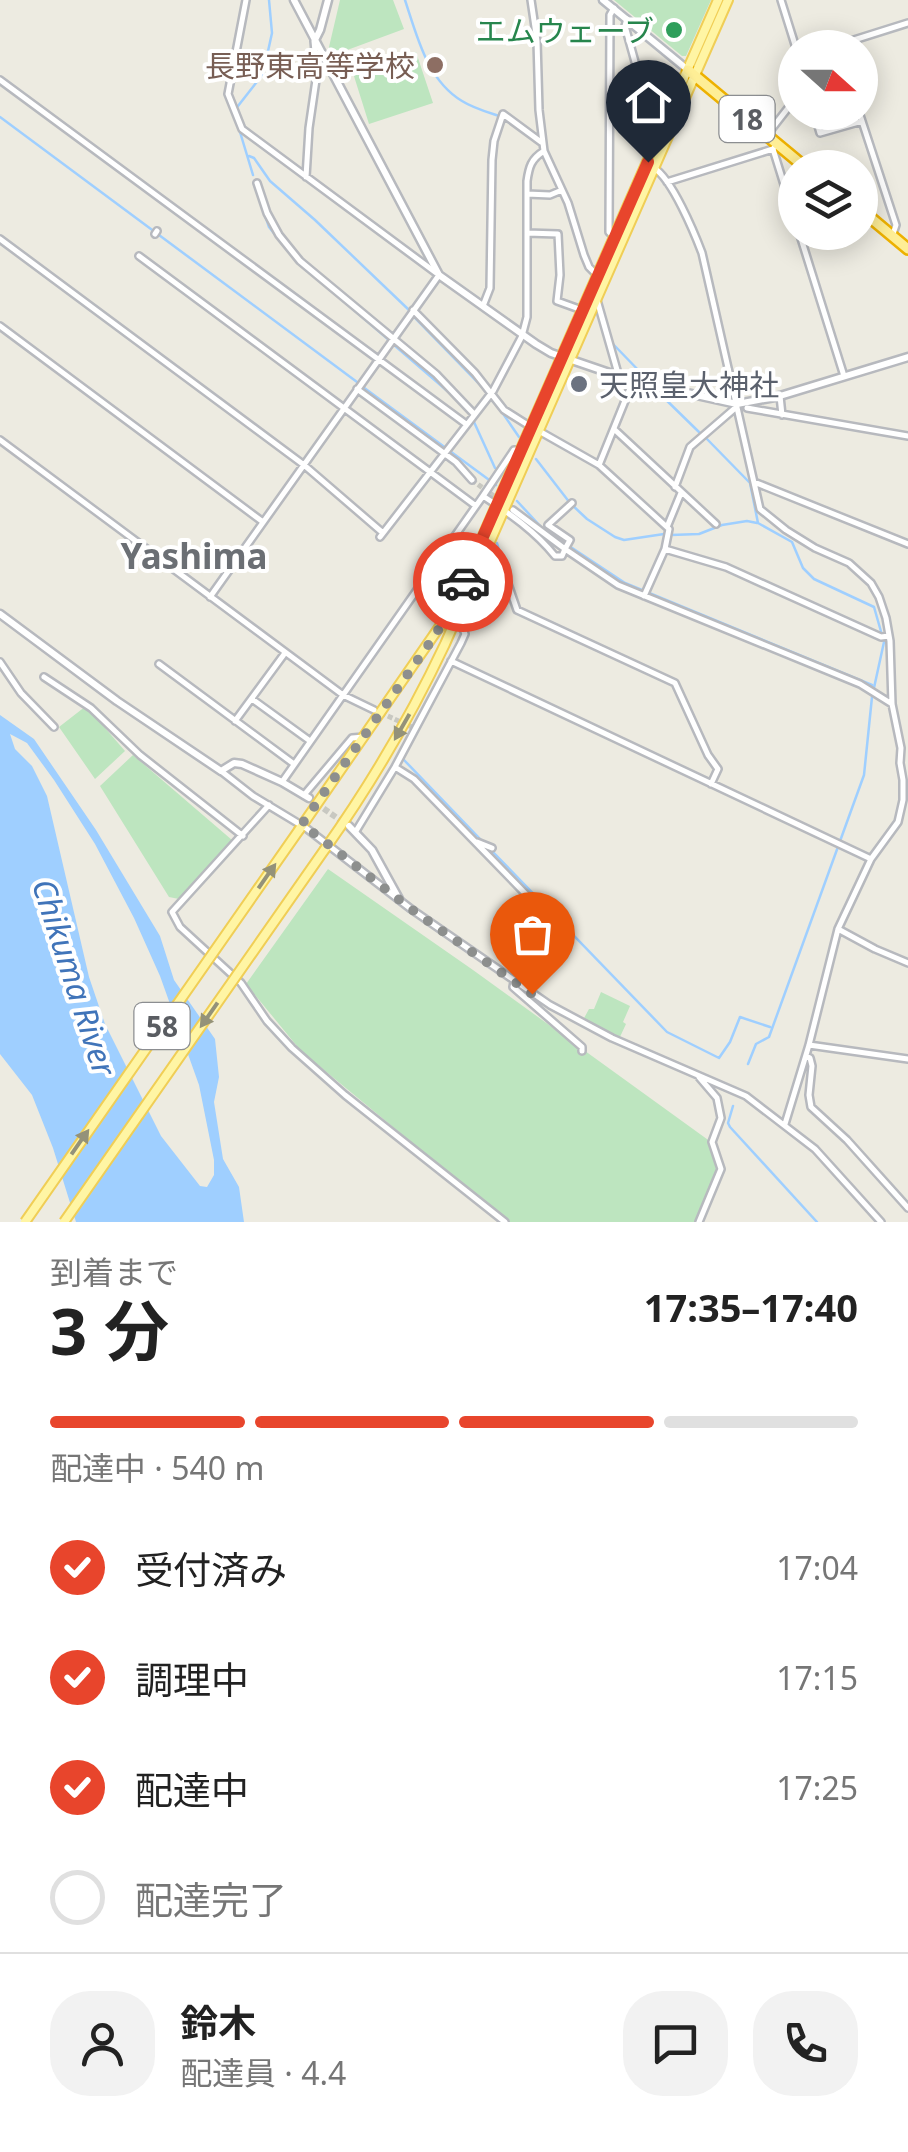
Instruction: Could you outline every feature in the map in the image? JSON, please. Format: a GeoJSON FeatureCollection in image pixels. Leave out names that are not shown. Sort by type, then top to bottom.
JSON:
{"type":"FeatureCollection","features":[{"type":"Feature","properties":{"kind":"highway","name":"18"},"geometry":{"type":"LineString","coordinates":[[692,73],[781,150]]}},
{"type":"Feature","properties":{"kind":"highway"},"geometry":{"type":"LineString","coordinates":[[878,225],[908,249]]}},
{"type":"Feature","properties":{"kind":"main road","name":"58"},"geometry":{"type":"LineString","coordinates":[[64,1222],[327,847],[426,686],[505,508],[535,429],[654,168],[718,0]]}},
{"type":"Feature","properties":{"kind":"main road","name":"58"},"geometry":{"type":"LineString","coordinates":[[567,358],[582,310],[658,137],[728,0]]}},
{"type":"Feature","properties":{"kind":"main road","name":"58"},"geometry":{"type":"LineString","coordinates":[[24,1222],[449,613],[505,508],[521,450],[535,429]]}},
{"type":"Feature","properties":{"kind":"street"},"geometry":{"type":"LineString","coordinates":[[246,0],[228,94],[242,129],[522,336],[551,353],[633,381],[736,406],[908,358]]}},
{"type":"Feature","properties":{"kind":"street"},"geometry":{"type":"LineString","coordinates":[[294,0],[439,274]]}},
{"type":"Feature","properties":{"kind":"street"},"geometry":{"type":"LineString","coordinates":[[306,177],[318,73],[314,41],[328,0]]}},
{"type":"Feature","properties":{"kind":"street"},"geometry":{"type":"LineString","coordinates":[[530,0],[537,41],[543,147],[574,219],[589,267],[598,276]]}},
{"type":"Feature","properties":{"kind":"street"},"geometry":{"type":"LineString","coordinates":[[604,0],[692,73]]}},
{"type":"Feature","properties":{"kind":"street"},"geometry":{"type":"LineString","coordinates":[[781,0],[790,30]]}},
{"type":"Feature","properties":{"kind":"street"},"geometry":{"type":"LineString","coordinates":[[614,8],[610,16],[609,232],[615,238]]}},
{"type":"Feature","properties":{"kind":"street"},"geometry":{"type":"LineString","coordinates":[[627,19],[658,137]]}},
{"type":"Feature","properties":{"kind":"street"},"geometry":{"type":"LineString","coordinates":[[878,32],[908,22]]}},
{"type":"Feature","properties":{"kind":"street"},"geometry":{"type":"LineString","coordinates":[[0,80],[466,424]]}},
{"type":"Feature","properties":{"kind":"street"},"geometry":{"type":"LineString","coordinates":[[483,306],[490,288],[494,141],[503,114],[543,147]]}},
{"type":"Feature","properties":{"kind":"street"},"geometry":{"type":"LineString","coordinates":[[767,135],[778,121]]}},
{"type":"Feature","properties":{"kind":"street"},"geometry":{"type":"LineString","coordinates":[[865,130],[896,224],[892,237]]}},
{"type":"Feature","properties":{"kind":"street"},"geometry":{"type":"LineString","coordinates":[[667,182],[775,146],[778,157]]}},
{"type":"Feature","properties":{"kind":"street"},"geometry":{"type":"LineString","coordinates":[[0,239],[304,464],[382,535],[491,393],[522,336],[528,316],[530,165],[543,147]]}},
{"type":"Feature","properties":{"kind":"street"},"geometry":{"type":"LineString","coordinates":[[654,168],[662,173],[692,226],[702,253],[760,509],[816,548],[849,563],[870,583],[882,606],[904,780],[901,812],[871,859],[838,929],[785,1124]]}},
{"type":"Feature","properties":{"kind":"street"},"geometry":{"type":"LineString","coordinates":[[257,183],[279,236],[300,261],[436,374],[474,414]]}},
{"type":"Feature","properties":{"kind":"street"},"geometry":{"type":"LineString","coordinates":[[527,194],[550,195],[562,190]]}},
{"type":"Feature","properties":{"kind":"street"},"geometry":{"type":"LineString","coordinates":[[527,233],[558,234],[557,301],[582,310]]}},
{"type":"Feature","properties":{"kind":"street"},"geometry":{"type":"LineString","coordinates":[[805,250],[844,376]]}},
{"type":"Feature","properties":{"kind":"street"},"geometry":{"type":"LineString","coordinates":[[140,256],[476,506]]}},
{"type":"Feature","properties":{"kind":"street"},"geometry":{"type":"LineString","coordinates":[[210,597],[439,274]]}},
{"type":"Feature","properties":{"kind":"street"},"geometry":{"type":"LineString","coordinates":[[597,300],[619,376]]}},
{"type":"Feature","properties":{"kind":"street"},"geometry":{"type":"LineString","coordinates":[[413,310],[475,373],[504,410],[599,465],[667,527]]}},
{"type":"Feature","properties":{"kind":"street"},"geometry":{"type":"LineString","coordinates":[[0,326],[263,522]]}},
{"type":"Feature","properties":{"kind":"street"},"geometry":{"type":"LineString","coordinates":[[599,465],[633,381]]}},
{"type":"Feature","properties":{"kind":"street"},"geometry":{"type":"LineString","coordinates":[[357,389],[446,450],[472,480]]}},
{"type":"Feature","properties":{"kind":"street"},"geometry":{"type":"LineString","coordinates":[[780,396],[782,415]]}},
{"type":"Feature","properties":{"kind":"street"},"geometry":{"type":"LineString","coordinates":[[645,592],[666,549],[667,527],[690,447],[736,406]]}},
{"type":"Feature","properties":{"kind":"street"},"geometry":{"type":"LineString","coordinates":[[747,408],[908,436]]}},
{"type":"Feature","properties":{"kind":"street"},"geometry":{"type":"LineString","coordinates":[[615,430],[716,524]]}},
{"type":"Feature","properties":{"kind":"street"},"geometry":{"type":"LineString","coordinates":[[0,440],[343,695],[374,710]]}},
{"type":"Feature","properties":{"kind":"street"},"geometry":{"type":"LineString","coordinates":[[282,782],[514,450],[521,450]]}},
{"type":"Feature","properties":{"kind":"street"},"geometry":{"type":"LineString","coordinates":[[754,482],[908,544]]}},
{"type":"Feature","properties":{"kind":"street"},"geometry":{"type":"LineString","coordinates":[[483,496],[567,546],[618,586],[645,592],[860,684],[892,704]]}},
{"type":"Feature","properties":{"kind":"street"},"geometry":{"type":"LineString","coordinates":[[505,508],[554,556],[562,556],[570,540],[548,525],[571,504]]}},
{"type":"Feature","properties":{"kind":"street"},"geometry":{"type":"LineString","coordinates":[[666,549],[726,567],[886,637]]}},
{"type":"Feature","properties":{"kind":"street"},"geometry":{"type":"LineString","coordinates":[[480,566],[507,581],[517,610],[675,683],[708,756],[718,769],[712,784]]}},
{"type":"Feature","properties":{"kind":"street"},"geometry":{"type":"LineString","coordinates":[[0,614],[116,702],[221,771],[514,982],[612,1038],[746,1096],[785,1124],[838,1173],[881,1222]]}},
{"type":"Feature","properties":{"kind":"street"},"geometry":{"type":"LineString","coordinates":[[399,899],[372,850],[352,828],[396,767],[452,662],[465,634],[456,622]]}},
{"type":"Feature","properties":{"kind":"street"},"geometry":{"type":"LineString","coordinates":[[236,721],[286,653]]}},
{"type":"Feature","properties":{"kind":"street"},"geometry":{"type":"LineString","coordinates":[[0,662],[21,693],[54,728]]}},
{"type":"Feature","properties":{"kind":"street"},"geometry":{"type":"LineString","coordinates":[[452,662],[871,859]]}},
{"type":"Feature","properties":{"kind":"street"},"geometry":{"type":"LineString","coordinates":[[159,664],[295,764]]}},
{"type":"Feature","properties":{"kind":"street"},"geometry":{"type":"LineString","coordinates":[[44,677],[91,708],[140,755],[243,836]]}},
{"type":"Feature","properties":{"kind":"street"},"geometry":{"type":"LineString","coordinates":[[252,698],[310,742]]}},
{"type":"Feature","properties":{"kind":"street"},"geometry":{"type":"LineString","coordinates":[[221,771],[242,764],[307,797],[352,738],[364,737]]}},
{"type":"Feature","properties":{"kind":"street"},"geometry":{"type":"LineString","coordinates":[[901,748],[908,754]]}},
{"type":"Feature","properties":{"kind":"street"},"geometry":{"type":"LineString","coordinates":[[396,767],[414,778],[548,917]]}},
{"type":"Feature","properties":{"kind":"street"},"geometry":{"type":"LineString","coordinates":[[268,805],[172,912],[180,927],[241,983],[266,1021],[292,1048],[505,1222]]}},
{"type":"Feature","properties":{"kind":"street"},"geometry":{"type":"LineString","coordinates":[[474,841],[492,848]]}},
{"type":"Feature","properties":{"kind":"street"},"geometry":{"type":"LineString","coordinates":[[838,929],[908,963]]}},
{"type":"Feature","properties":{"kind":"street"},"geometry":{"type":"LineString","coordinates":[[514,982],[513,987],[553,1020],[582,1051]]}},
{"type":"Feature","properties":{"kind":"street"},"geometry":{"type":"LineString","coordinates":[[809,1045],[908,1059]]}},
{"type":"Feature","properties":{"kind":"street"},"geometry":{"type":"LineString","coordinates":[[806,1056],[812,1066],[811,1106],[908,1208]]}},
{"type":"Feature","properties":{"kind":"street"},"geometry":{"type":"LineString","coordinates":[[697,1075],[718,1098],[721,1118],[712,1142],[721,1169],[699,1222]]}},
{"type":"Feature","properties":{"kind":"green space"},"geometry":{"type":"Polygon","coordinates":[[[340,0],[393,0],[404,29],[331,56],[329,47],[340,0]]]}},
{"type":"Feature","properties":{"kind":"green space","name":"エムウェーブ"},"geometry":{"type":"Polygon","coordinates":[[[614,0],[711,0],[686,56],[682,56],[614,0]]]}},
{"type":"Feature","properties":{"kind":"green space"},"geometry":{"type":"Polygon","coordinates":[[[416,52],[433,103],[369,124],[353,73],[416,52]]]}},
{"type":"Feature","properties":{"kind":"green space"},"geometry":{"type":"Polygon","coordinates":[[[86,706],[125,751],[95,779],[59,727],[86,706]]]}},
{"type":"Feature","properties":{"kind":"green space"},"geometry":{"type":"Polygon","coordinates":[[[133,755],[232,840],[179,899],[169,897],[100,786],[133,755]]]}},
{"type":"Feature","properties":{"kind":"green space"},"geometry":{"type":"Polygon","coordinates":[[[328,869],[711,1142],[719,1169],[697,1222],[508,1222],[301,1051],[246,984],[328,869]]]}},
{"type":"Feature","properties":{"kind":"green space"},"geometry":{"type":"Polygon","coordinates":[[[601,992],[630,1006],[619,1039],[583,1020],[589,1009],[594,1009],[601,992]]]}},
{"type":"Feature","properties":{"kind":"water","name":"Chikuma River"},"geometry":{"type":"Polygon","coordinates":[[[0,715],[34,739],[96,830],[160,936],[174,980],[215,1039],[219,1077],[214,1102],[223,1159],[239,1187],[244,1222],[76,1222],[32,1095],[0,1054],[0,715]],[[10,734],[15,749],[32,766],[47,796],[89,977],[105,1024],[161,1136],[200,1186],[207,1187],[214,1175],[214,1160],[199,1085],[160,976],[95,844],[27,743],[10,734]]]}},
{"type":"Feature","properties":{"kind":"waterway"},"geometry":{"type":"LineString","coordinates":[[238,106],[263,74],[272,33],[269,0]]}},
{"type":"Feature","properties":{"kind":"waterway"},"geometry":{"type":"LineString","coordinates":[[405,0],[425,56],[440,81],[462,101],[499,116]]}},
{"type":"Feature","properties":{"kind":"waterway"},"geometry":{"type":"LineString","coordinates":[[0,117],[357,382]]}},
{"type":"Feature","properties":{"kind":"waterway"},"geometry":{"type":"LineString","coordinates":[[505,120],[519,129]]}},
{"type":"Feature","properties":{"kind":"waterway"},"geometry":{"type":"LineString","coordinates":[[240,132],[253,175]]}},
{"type":"Feature","properties":{"kind":"waterway"},"geometry":{"type":"LineString","coordinates":[[546,147],[552,162]]}},
{"type":"Feature","properties":{"kind":"waterway"},"geometry":{"type":"LineString","coordinates":[[249,156],[270,181],[409,310]]}},
{"type":"Feature","properties":{"kind":"waterway"},"geometry":{"type":"LineString","coordinates":[[254,184],[260,201]]}},
{"type":"Feature","properties":{"kind":"waterway"},"geometry":{"type":"LineString","coordinates":[[572,206],[582,241]]}},
{"type":"Feature","properties":{"kind":"waterway"},"geometry":{"type":"LineString","coordinates":[[263,209],[269,227],[292,256]]}},
{"type":"Feature","properties":{"kind":"waterway"},"geometry":{"type":"LineString","coordinates":[[305,268],[389,340]]}},
{"type":"Feature","properties":{"kind":"waterway"},"geometry":{"type":"LineString","coordinates":[[413,316],[485,390]]}},
{"type":"Feature","properties":{"kind":"waterway"},"geometry":{"type":"LineString","coordinates":[[610,336],[643,375]]}},
{"type":"Feature","properties":{"kind":"waterway"},"geometry":{"type":"LineString","coordinates":[[394,345],[452,395]]}},
{"type":"Feature","properties":{"kind":"waterway"},"geometry":{"type":"LineString","coordinates":[[363,387],[496,485]]}},
{"type":"Feature","properties":{"kind":"waterway"},"geometry":{"type":"LineString","coordinates":[[659,393],[701,434]]}},
{"type":"Feature","properties":{"kind":"waterway"},"geometry":{"type":"LineString","coordinates":[[495,402],[519,437]]}},
{"type":"Feature","properties":{"kind":"waterway"},"geometry":{"type":"LineString","coordinates":[[474,422],[495,468]]}},
{"type":"Feature","properties":{"kind":"waterway"},"geometry":{"type":"LineString","coordinates":[[705,437],[750,483],[758,523],[792,542],[803,568],[814,579],[874,607],[884,642],[872,697],[864,775],[769,1037],[756,1044],[748,1064]]}},
{"type":"Feature","properties":{"kind":"waterway"},"geometry":{"type":"LineString","coordinates":[[536,459],[570,503],[615,537],[624,540],[664,534]]}},
{"type":"Feature","properties":{"kind":"waterway"},"geometry":{"type":"LineString","coordinates":[[517,501],[542,528],[625,583],[872,685]]}},
{"type":"Feature","properties":{"kind":"waterway"},"geometry":{"type":"LineString","coordinates":[[671,535],[699,534],[747,521],[757,523]]}},
{"type":"Feature","properties":{"kind":"waterway"},"geometry":{"type":"LineString","coordinates":[[497,543],[499,550]]}},
{"type":"Feature","properties":{"kind":"waterway"},"geometry":{"type":"LineString","coordinates":[[500,553],[519,608]]}},
{"type":"Feature","properties":{"kind":"waterway"},"geometry":{"type":"LineString","coordinates":[[531,614],[548,621]]}},
{"type":"Feature","properties":{"kind":"waterway"},"geometry":{"type":"LineString","coordinates":[[551,622],[594,643]]}},
{"type":"Feature","properties":{"kind":"waterway"},"geometry":{"type":"LineString","coordinates":[[404,760],[483,842]]}},
{"type":"Feature","properties":{"kind":"waterway"},"geometry":{"type":"LineString","coordinates":[[492,851],[667,1032],[719,1058],[740,1017],[770,1027]]}},
{"type":"Feature","properties":{"kind":"waterway"},"geometry":{"type":"LineString","coordinates":[[733,1106],[730,1127],[817,1222]]}},
{"type":"Feature","properties":{"kind":"tunnel"},"geometry":{"type":"LineString","coordinates":[[472,480],[498,499]]}},
{"type":"Feature","properties":{"kind":"tunnel"},"geometry":{"type":"LineString","coordinates":[[381,713],[412,727]]}},
{"type":"Feature","properties":{"kind":"tunnel"},"geometry":{"type":"LineString","coordinates":[[309,798],[344,823]]}},
{"type":"Feature","properties":{"kind":"way so far"},"geometry":{"type":"LineString","coordinates":[[463,582],[436,634],[302,824],[411,909],[532,994]]}},
{"type":"Feature","properties":{"kind":"place","name":"エムウェーブ"},"geometry":{"type":"Point","coordinates":[674,30]}},
{"type":"Feature","properties":{"kind":"place","name":"長野東高等学校"},"geometry":{"type":"Point","coordinates":[435,65]}},
{"type":"Feature","properties":{"kind":"place","name":"天照皇大神社"},"geometry":{"type":"Point","coordinates":[579,384]}},
{"type":"Feature","properties":{"kind":"district","name":"Yashima"},"geometry":{"type":"Point","coordinates":[194,555]}},
{"type":"Feature","properties":{"kind":"route"},"geometry":{"type":"LineString","coordinates":[[463,582],[648,162]]}}]}
